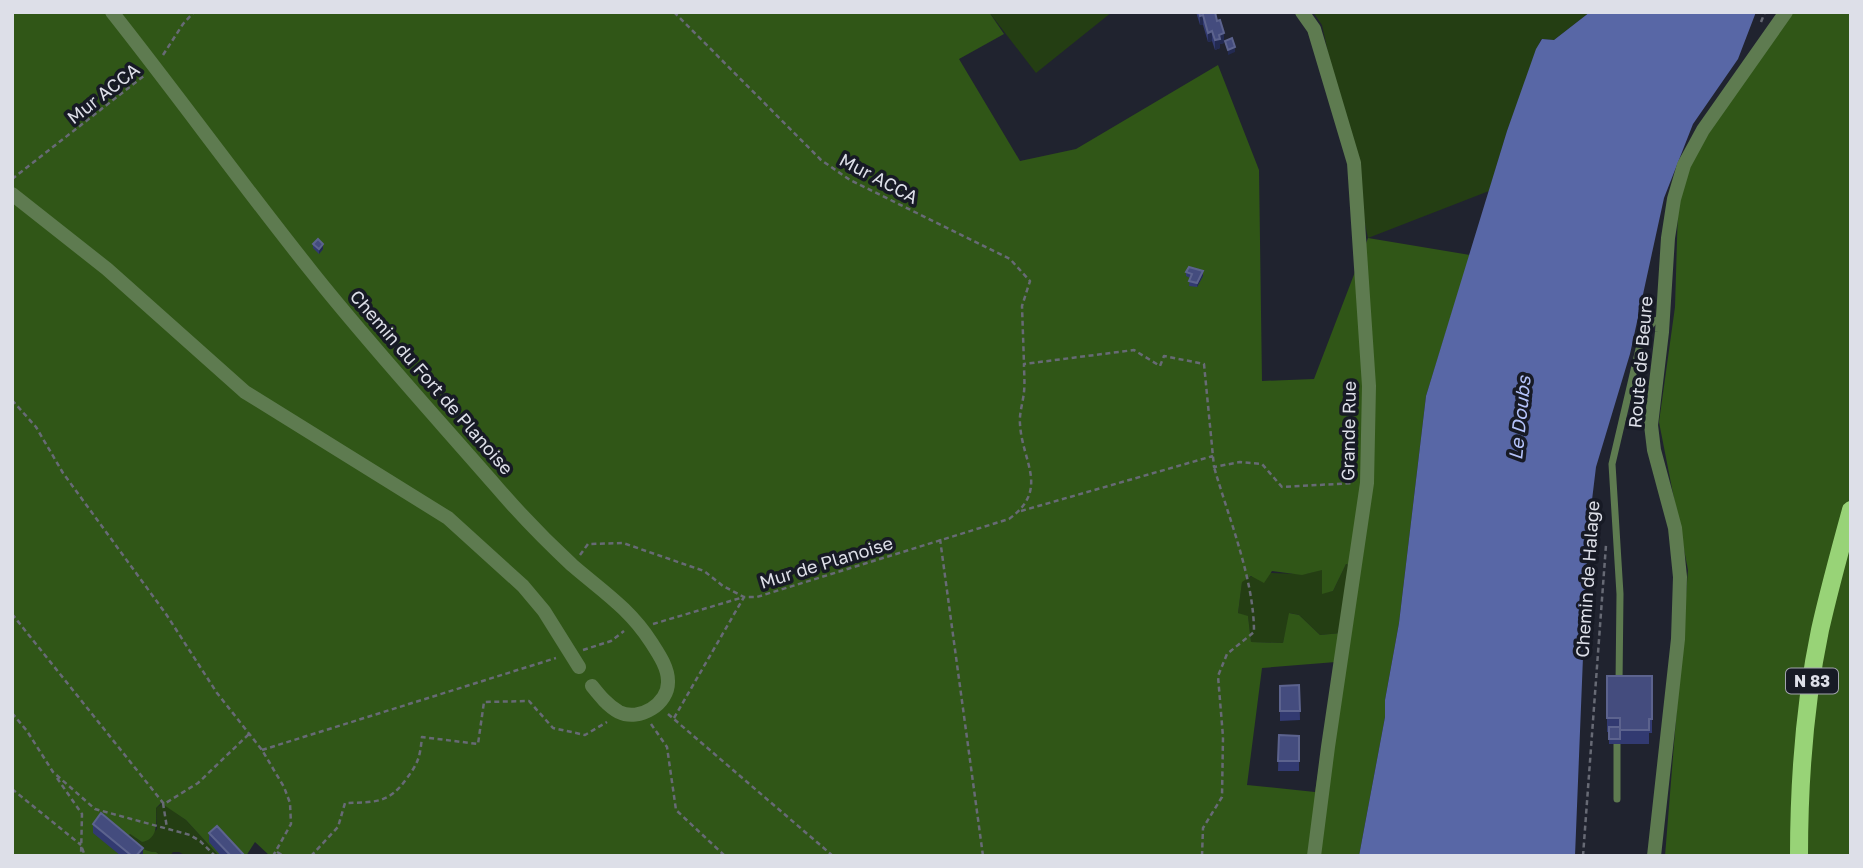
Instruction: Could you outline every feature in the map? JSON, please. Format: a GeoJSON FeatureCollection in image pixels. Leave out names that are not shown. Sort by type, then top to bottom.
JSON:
{"type":"FeatureCollection","features":[{"type":"Feature","properties":{"kind":"main road","name":"N 83"},"geometry":{"type":"LineString","coordinates":[[1799,856],[1799,791],[1814,663],[1851,510]]}},
{"type":"Feature","properties":{"kind":"street","name":"Chemin du Fort de Planoise"},"geometry":{"type":"LineString","coordinates":[[112,12],[313,274],[513,506],[573,565],[611,595],[640,626],[661,657],[668,681],[665,695],[658,705]]}},
{"type":"Feature","properties":{"kind":"street","name":"Grande Rue"},"geometry":{"type":"LineString","coordinates":[[1302,12],[1314,29],[1354,163],[1369,386],[1367,483],[1314,856]]}},
{"type":"Feature","properties":{"kind":"street","name":"Route de Beure"},"geometry":{"type":"LineString","coordinates":[[1654,856],[1678,639],[1680,577],[1675,528],[1654,450],[1651,425],[1674,199],[1684,164],[1703,130],[1786,12]]}},
{"type":"Feature","properties":{"kind":"street"},"geometry":{"type":"LineString","coordinates":[[12,194],[107,269],[245,392],[448,518],[523,586],[544,611],[575,660]]}},
{"type":"Feature","properties":{"kind":"street"},"geometry":{"type":"LineString","coordinates":[[592,686],[601,698],[621,713],[643,713],[658,705]]}},
{"type":"Feature","properties":{"kind":"lane"},"geometry":{"type":"LineString","coordinates":[[1619,690],[1620,594],[1612,464],[1642,336],[1654,321],[1663,318]]}},
{"type":"Feature","properties":{"kind":"lane"},"geometry":{"type":"LineString","coordinates":[[1617,744],[1617,799]]}},
{"type":"Feature","properties":{"kind":"path","name":"Mur ACCA"},"geometry":{"type":"LineString","coordinates":[[12,179],[155,67],[194,12]]}},
{"type":"Feature","properties":{"kind":"path","name":"Mur ACCA"},"geometry":{"type":"LineString","coordinates":[[674,12],[821,160],[850,180],[1010,259],[1030,281],[1022,306],[1024,364]]}},
{"type":"Feature","properties":{"kind":"path"},"geometry":{"type":"LineString","coordinates":[[1020,511],[1029,494],[1033,477],[1020,424],[1024,364],[1134,350],[1160,366],[1164,356],[1205,364],[1214,467],[1248,580],[1254,632],[1227,654],[1218,676],[1223,737],[1222,797],[1203,828],[1202,856]]}},
{"type":"Feature","properties":{"kind":"path"},"geometry":{"type":"LineString","coordinates":[[12,400],[36,427],[63,472],[166,614],[217,693],[262,750],[284,787],[290,803],[291,824],[273,856]]}},
{"type":"Feature","properties":{"kind":"path"},"geometry":{"type":"LineString","coordinates":[[12,408],[18,407]]}},
{"type":"Feature","properties":{"kind":"path","name":"Mur de Planoise"},"geometry":{"type":"LineString","coordinates":[[573,565],[588,544],[623,543],[704,571],[723,586],[744,597],[758,597],[1009,519],[1020,511],[1213,456]]}},
{"type":"Feature","properties":{"kind":"path"},"geometry":{"type":"LineString","coordinates":[[1214,467],[1240,461],[1262,464],[1282,487],[1367,483]]}},
{"type":"Feature","properties":{"kind":"path"},"geometry":{"type":"LineString","coordinates":[[940,539],[983,856]]}},
{"type":"Feature","properties":{"kind":"path","name":"Chemin de Halage"},"geometry":{"type":"LineString","coordinates":[[1583,856],[1605,545]]}},
{"type":"Feature","properties":{"kind":"path"},"geometry":{"type":"LineString","coordinates":[[262,750],[575,660],[640,626],[744,597]]}},
{"type":"Feature","properties":{"kind":"path"},"geometry":{"type":"LineString","coordinates":[[674,719],[744,597]]}},
{"type":"Feature","properties":{"kind":"path"},"geometry":{"type":"LineString","coordinates":[[12,614],[164,804],[198,783],[250,733]]}},
{"type":"Feature","properties":{"kind":"path"},"geometry":{"type":"LineString","coordinates":[[311,856],[338,827],[345,803],[374,802],[396,794],[419,762],[422,737],[478,744],[484,702],[529,701],[554,728],[585,735],[621,713]]}},
{"type":"Feature","properties":{"kind":"path"},"geometry":{"type":"LineString","coordinates":[[658,705],[833,856]]}},
{"type":"Feature","properties":{"kind":"path"},"geometry":{"type":"LineString","coordinates":[[12,713],[82,814],[83,856]]}},
{"type":"Feature","properties":{"kind":"path"},"geometry":{"type":"LineString","coordinates":[[643,713],[667,747],[676,810],[724,856]]}},
{"type":"Feature","properties":{"kind":"path"},"geometry":{"type":"LineString","coordinates":[[53,772],[95,809],[167,828],[200,841],[215,856]]}},
{"type":"Feature","properties":{"kind":"path"},"geometry":{"type":"LineString","coordinates":[[12,789],[81,845]]}},
{"type":"Feature","properties":{"kind":"path"},"geometry":{"type":"LineString","coordinates":[[163,803],[167,828]]}},
{"type":"Feature","properties":{"kind":"path"},"geometry":{"type":"LineString","coordinates":[[277,852],[284,856]]}},
{"type":"Feature","properties":{"kind":"green space"},"geometry":{"type":"Polygon","coordinates":[[[12,12],[989,12],[1004,34],[959,59],[1020,161],[1076,149],[1218,65],[1259,170],[1262,381],[1314,379],[1368,238],[1470,255],[1426,396],[1399,623],[1385,700],[1385,717],[1359,856],[270,856],[255,842],[246,856],[219,856],[186,820],[161,803],[156,808],[156,824],[151,837],[142,842],[130,834],[127,837],[140,847],[161,856],[12,856],[12,12]],[[1346,564],[1333,591],[1322,594],[1322,570],[1302,575],[1272,571],[1264,583],[1251,576],[1242,582],[1238,613],[1248,616],[1251,642],[1283,643],[1289,613],[1299,615],[1320,635],[1341,633],[1352,566],[1346,564]],[[1336,662],[1262,668],[1247,785],[1315,792],[1336,662]]]}},
{"type":"Feature","properties":{"kind":"green space"},"geometry":{"type":"Polygon","coordinates":[[[989,12],[1112,12],[1036,73],[989,12]]]}},
{"type":"Feature","properties":{"kind":"green space"},"geometry":{"type":"Polygon","coordinates":[[[1313,12],[1590,12],[1554,40],[1541,39],[1507,131],[1489,191],[1368,238],[1322,25],[1313,12]]]}},
{"type":"Feature","properties":{"kind":"green space"},"geometry":{"type":"Polygon","coordinates":[[[1792,12],[1851,12],[1851,856],[1665,856],[1688,570],[1659,422],[1675,307],[1678,208],[1689,166],[1721,113],[1792,12]]]}},
{"type":"Feature","properties":{"kind":"green space"},"geometry":{"type":"Polygon","coordinates":[[[1346,564],[1352,566],[1341,633],[1320,635],[1299,615],[1290,613],[1283,643],[1251,642],[1248,617],[1238,613],[1242,581],[1263,574],[1302,574],[1322,569],[1322,593],[1333,591],[1346,564]]]}},
{"type":"Feature","properties":{"kind":"green space"},"geometry":{"type":"Polygon","coordinates":[[[163,803],[186,820],[219,856],[186,856],[173,852],[170,856],[161,856],[140,848],[127,837],[130,834],[142,842],[157,829],[156,808],[163,803]]]}},
{"type":"Feature","properties":{"kind":"water","name":"Le Doubs"},"geometry":{"type":"Polygon","coordinates":[[[1590,12],[1756,12],[1738,59],[1693,124],[1664,198],[1630,354],[1596,467],[1588,533],[1575,856],[1359,856],[1385,717],[1385,700],[1399,623],[1426,396],[1507,131],[1536,49],[1542,39],[1554,40],[1590,12]]]}},
{"type":"Feature","properties":{"kind":"building"},"geometry":{"type":"Polygon","coordinates":[[[1199,12],[1215,12],[1224,33],[1219,35],[1220,39],[1215,40],[1212,31],[1208,33],[1203,15],[1200,16],[1199,12]]]}},
{"type":"Feature","properties":{"kind":"building"},"geometry":{"type":"Polygon","coordinates":[[[1232,38],[1235,47],[1228,50],[1225,41],[1232,38]]]}},
{"type":"Feature","properties":{"kind":"building"},"geometry":{"type":"Polygon","coordinates":[[[318,239],[323,244],[319,249],[313,244],[318,239]]]}},
{"type":"Feature","properties":{"kind":"building"},"geometry":{"type":"Polygon","coordinates":[[[1189,267],[1203,271],[1197,283],[1189,281],[1192,274],[1186,272],[1189,267]]]}},
{"type":"Feature","properties":{"kind":"building"},"geometry":{"type":"Polygon","coordinates":[[[1607,676],[1652,676],[1652,719],[1649,719],[1649,730],[1620,730],[1620,718],[1607,718],[1607,676]]]}},
{"type":"Feature","properties":{"kind":"building"},"geometry":{"type":"Polygon","coordinates":[[[1299,685],[1300,711],[1280,711],[1280,686],[1299,685]]]}},
{"type":"Feature","properties":{"kind":"building"},"geometry":{"type":"Polygon","coordinates":[[[1609,727],[1620,727],[1620,739],[1609,739],[1609,727]]]}},
{"type":"Feature","properties":{"kind":"building"},"geometry":{"type":"Polygon","coordinates":[[[1279,735],[1299,736],[1299,761],[1278,761],[1279,735]]]}},
{"type":"Feature","properties":{"kind":"building"},"geometry":{"type":"Polygon","coordinates":[[[101,813],[143,848],[136,856],[132,856],[93,824],[101,813]]]}},
{"type":"Feature","properties":{"kind":"building"},"geometry":{"type":"Polygon","coordinates":[[[217,826],[245,856],[231,856],[209,833],[217,826]]]}}]}
